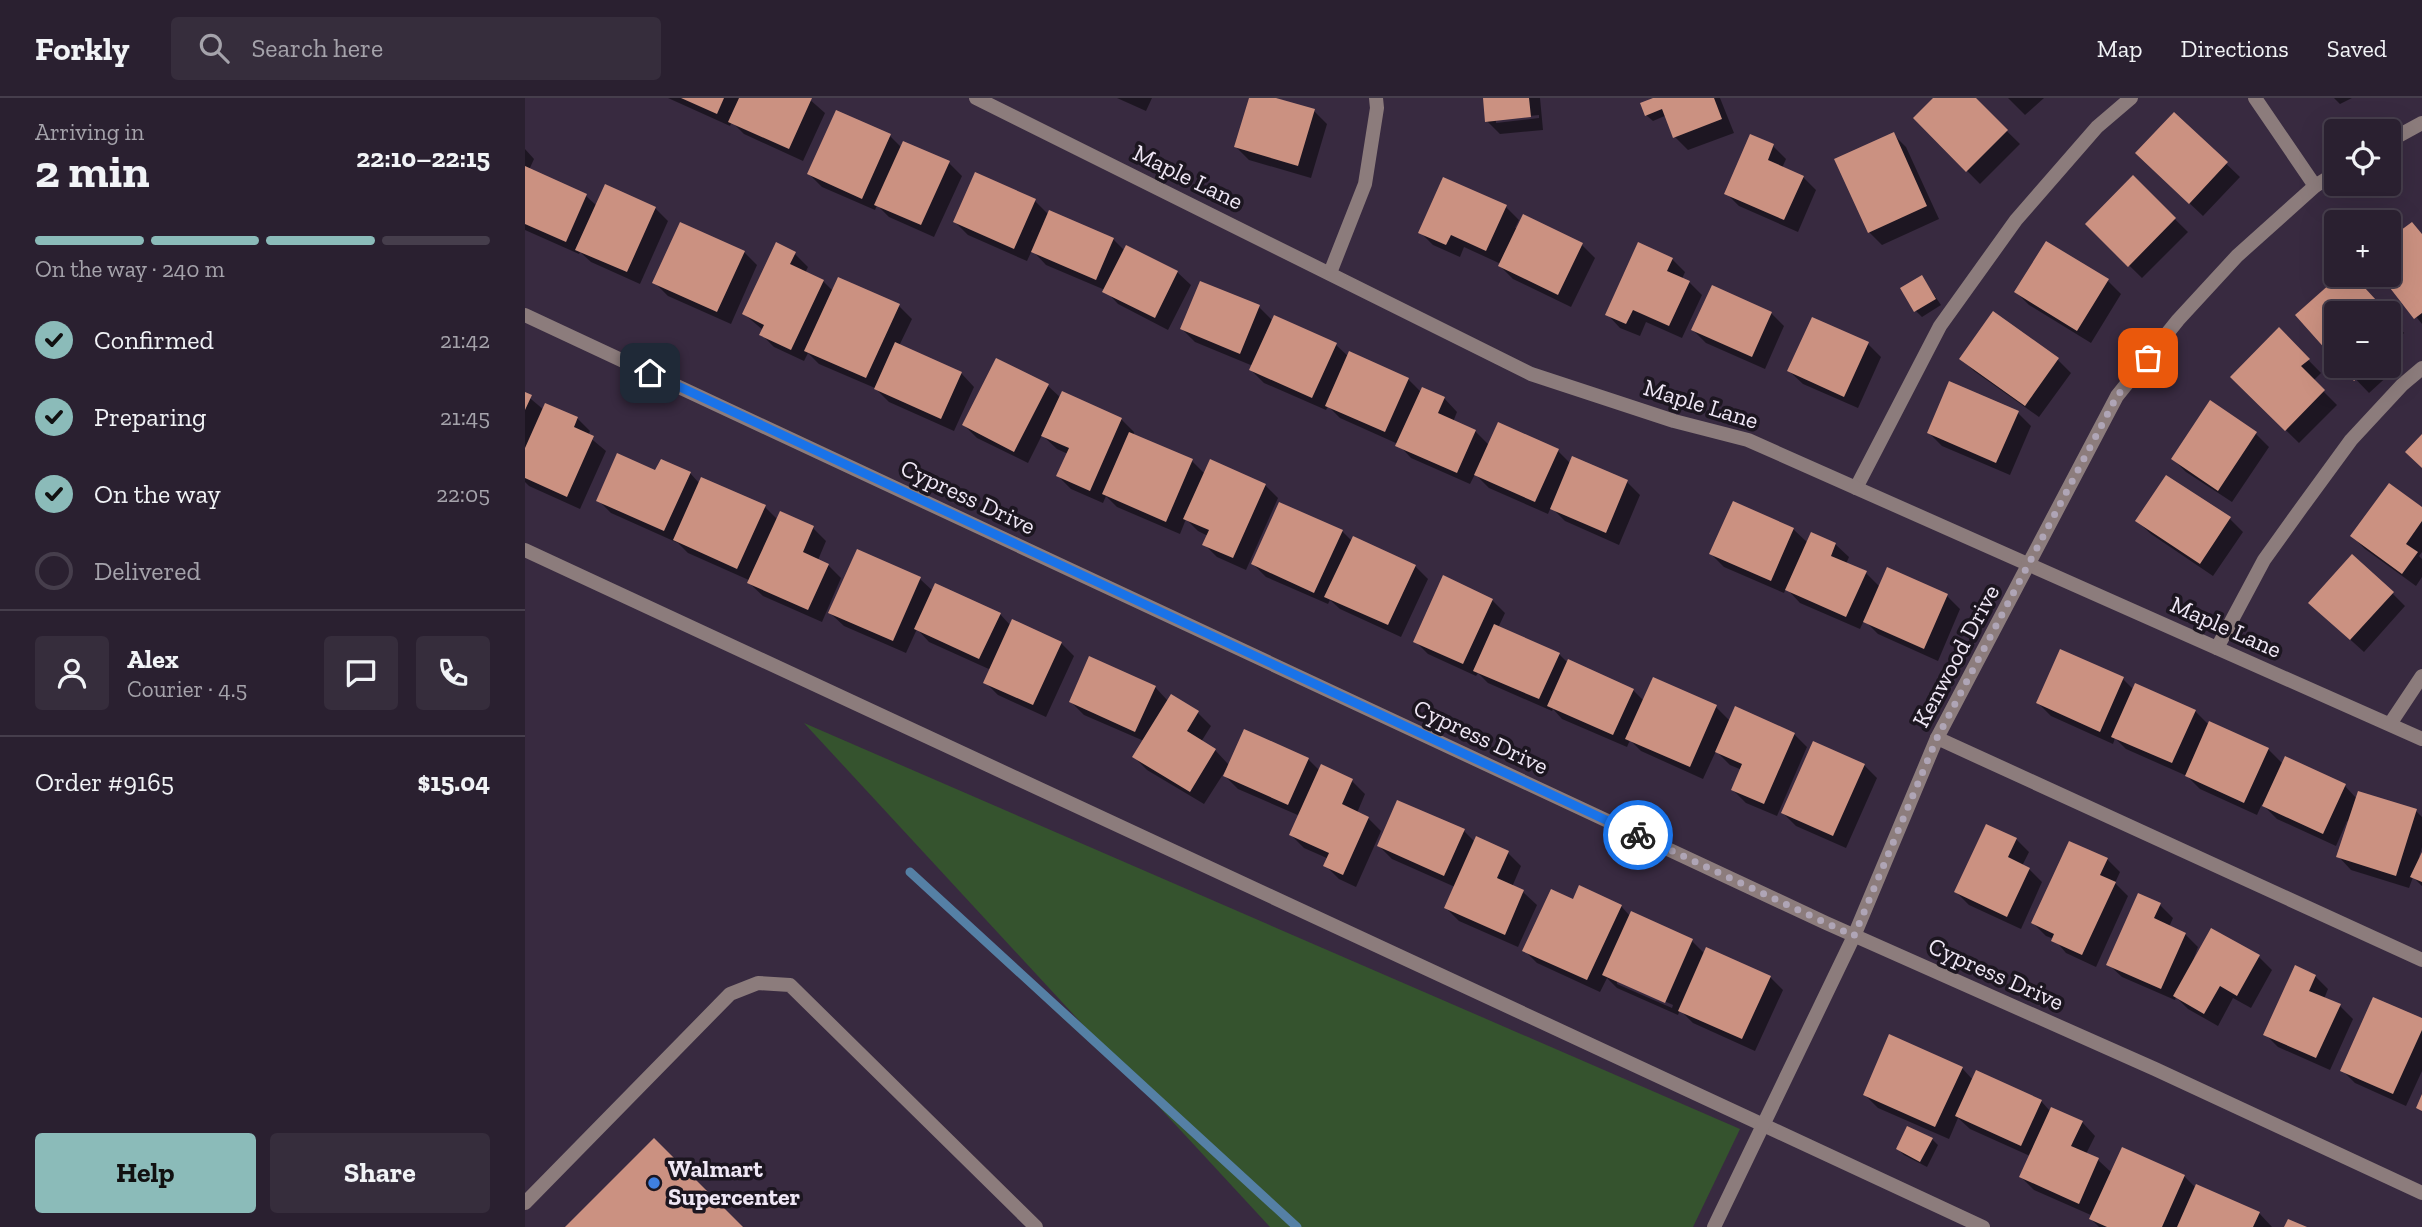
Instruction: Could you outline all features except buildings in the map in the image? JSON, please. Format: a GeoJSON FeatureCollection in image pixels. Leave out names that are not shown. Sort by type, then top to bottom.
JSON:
{"type":"FeatureCollection","features":[{"type":"Feature","properties":{"kind":"street","name":"Maple Lane"},"geometry":{"type":"LineString","coordinates":[[976,98],[1531,374],[1674,421],[1748,440],[2422,739]]}},
{"type":"Feature","properties":{"kind":"street"},"geometry":{"type":"LineString","coordinates":[[1330,272],[1365,184],[1377,108],[1376,98]]}},
{"type":"Feature","properties":{"kind":"street"},"geometry":{"type":"LineString","coordinates":[[1856,488],[1940,326],[2016,220],[2098,127],[2131,98]]}},
{"type":"Feature","properties":{"kind":"street"},"geometry":{"type":"LineString","coordinates":[[2255,98],[2315,186]]}},
{"type":"Feature","properties":{"kind":"street"},"geometry":{"type":"LineString","coordinates":[[2401,134],[2422,123]]}},
{"type":"Feature","properties":{"kind":"street","name":"Kenwood Drive"},"geometry":{"type":"LineString","coordinates":[[1714,1227],[1854,936],[1937,738],[2117,396],[2178,320],[2237,256],[2324,180]]}},
{"type":"Feature","properties":{"kind":"street","name":"Cypress Drive"},"geometry":{"type":"LineString","coordinates":[[525,315],[1854,936],[2155,1069],[2422,1192]]}},
{"type":"Feature","properties":{"kind":"street"},"geometry":{"type":"LineString","coordinates":[[2217,648],[2264,560],[2318,485],[2351,440],[2402,385],[2422,368]]}},
{"type":"Feature","properties":{"kind":"street"},"geometry":{"type":"LineString","coordinates":[[525,550],[1983,1227]]}},
{"type":"Feature","properties":{"kind":"street"},"geometry":{"type":"LineString","coordinates":[[2390,724],[2422,676]]}},
{"type":"Feature","properties":{"kind":"street"},"geometry":{"type":"LineString","coordinates":[[1937,738],[2422,960]]}},
{"type":"Feature","properties":{"kind":"street"},"geometry":{"type":"LineString","coordinates":[[525,1203],[730,994],[758,983],[790,985],[1036,1227]]}},
{"type":"Feature","properties":{"kind":"green space"},"geometry":{"type":"Polygon","coordinates":[[[804,723],[1740,1129],[1693,1227],[1270,1227],[804,723]]]}},
{"type":"Feature","properties":{"kind":"waterway"},"geometry":{"type":"LineString","coordinates":[[910,872],[1297,1227]]}},
{"type":"Feature","properties":{"kind":"way so far"},"geometry":{"type":"LineString","coordinates":[[1638,835],[1854,936],[1937,738],[2117,396],[2148,358]]}},
{"type":"Feature","properties":{"kind":"place","name":"Walmart Supercenter"},"geometry":{"type":"Point","coordinates":[654,1183]}},
{"type":"Feature","properties":{"kind":"route"},"geometry":{"type":"LineString","coordinates":[[650,373],[1638,835]]}}]}
